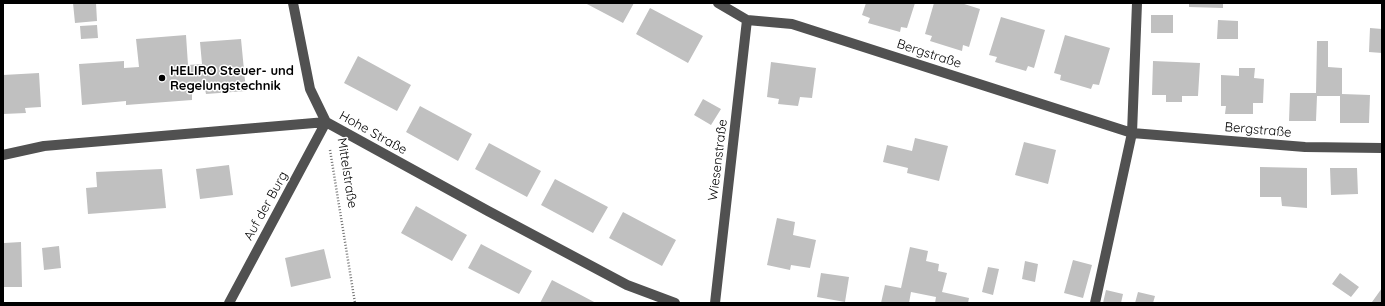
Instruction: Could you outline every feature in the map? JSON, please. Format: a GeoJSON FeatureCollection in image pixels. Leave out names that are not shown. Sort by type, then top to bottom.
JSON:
{"type":"FeatureCollection","features":[{"type":"Feature","properties":{"kind":"street","name":"Mittelstraße"},"geometry":{"type":"LineString","coordinates":[[292,3],[310,90],[326,122]]}},
{"type":"Feature","properties":{"kind":"street","name":"Bergstraße"},"geometry":{"type":"LineString","coordinates":[[718,3],[747,20],[792,24],[1132,133],[1305,147],[1382,148]]}},
{"type":"Feature","properties":{"kind":"street"},"geometry":{"type":"LineString","coordinates":[[1095,303],[1132,133],[1137,3]]}},
{"type":"Feature","properties":{"kind":"street","name":"Wiesenstraße"},"geometry":{"type":"LineString","coordinates":[[715,303],[747,20]]}},
{"type":"Feature","properties":{"kind":"street","name":"Hohe Straße"},"geometry":{"type":"LineString","coordinates":[[3,155],[44,146],[326,122],[488,212],[627,285],[675,303]]}},
{"type":"Feature","properties":{"kind":"street","name":"Auf der Burg"},"geometry":{"type":"LineString","coordinates":[[229,303],[326,122]]}},
{"type":"Feature","properties":{"kind":"path","name":"Mittelstraße"},"geometry":{"type":"LineString","coordinates":[[326,122],[355,303]]}},
{"type":"Feature","properties":{"kind":"building"},"geometry":{"type":"Polygon","coordinates":[[[73,3],[96,3],[97,21],[75,23],[73,3]]]}},
{"type":"Feature","properties":{"kind":"building"},"geometry":{"type":"Polygon","coordinates":[[[585,3],[634,3],[623,23],[585,3]]]}},
{"type":"Feature","properties":{"kind":"building"},"geometry":{"type":"Polygon","coordinates":[[[866,3],[915,3],[907,28],[901,27],[900,32],[868,23],[870,18],[862,15],[866,3]]]}},
{"type":"Feature","properties":{"kind":"building"},"geometry":{"type":"Polygon","coordinates":[[[934,3],[961,3],[980,9],[969,47],[963,45],[962,51],[930,41],[932,36],[925,34],[934,3]]]}},
{"type":"Feature","properties":{"kind":"building"},"geometry":{"type":"Polygon","coordinates":[[[1189,3],[1223,3],[1223,8],[1189,7],[1189,3]]]}},
{"type":"Feature","properties":{"kind":"building"},"geometry":{"type":"Polygon","coordinates":[[[650,8],[703,36],[688,63],[636,34],[650,8]]]}},
{"type":"Feature","properties":{"kind":"building"},"geometry":{"type":"Polygon","coordinates":[[[1151,15],[1173,15],[1173,33],[1151,33],[1151,15]]]}},
{"type":"Feature","properties":{"kind":"building"},"geometry":{"type":"Polygon","coordinates":[[[1001,17],[1045,30],[1034,68],[1028,66],[1026,71],[995,62],[997,57],[989,55],[1001,17]]]}},
{"type":"Feature","properties":{"kind":"building"},"geometry":{"type":"Polygon","coordinates":[[[1218,20],[1238,21],[1238,39],[1217,39],[1218,20]]]}},
{"type":"Feature","properties":{"kind":"building"},"geometry":{"type":"Polygon","coordinates":[[[97,25],[98,38],[81,39],[80,26],[97,25]]]}},
{"type":"Feature","properties":{"kind":"building"},"geometry":{"type":"Polygon","coordinates":[[[1370,28],[1382,29],[1382,53],[1369,52],[1370,28]]]}},
{"type":"Feature","properties":{"kind":"building","name":"HELIRO Steuer- und Regelungstechnik"},"geometry":{"type":"Polygon","coordinates":[[[186,35],[188,65],[202,64],[200,42],[241,39],[246,91],[206,94],[205,89],[192,90],[192,100],[126,105],[126,101],[82,105],[79,64],[124,61],[124,68],[139,67],[136,39],[186,35]]]}},
{"type":"Feature","properties":{"kind":"building"},"geometry":{"type":"Polygon","coordinates":[[[1065,35],[1110,48],[1099,85],[1093,84],[1091,89],[1060,80],[1061,75],[1054,73],[1065,35]]]}},
{"type":"Feature","properties":{"kind":"building"},"geometry":{"type":"Polygon","coordinates":[[[1317,41],[1328,41],[1328,67],[1342,68],[1342,94],[1370,95],[1369,123],[1340,123],[1340,96],[1317,96],[1316,121],[1289,121],[1290,93],[1316,93],[1317,41]]]}},
{"type":"Feature","properties":{"kind":"building"},"geometry":{"type":"Polygon","coordinates":[[[358,56],[411,85],[397,111],[344,83],[358,56]]]}},
{"type":"Feature","properties":{"kind":"building"},"geometry":{"type":"Polygon","coordinates":[[[1153,61],[1200,63],[1198,96],[1182,96],[1182,102],[1166,102],[1166,95],[1152,95],[1153,61]]]}},
{"type":"Feature","properties":{"kind":"building"},"geometry":{"type":"Polygon","coordinates":[[[771,62],[816,68],[812,98],[800,97],[798,106],[778,104],[779,99],[767,97],[771,62]]]}},
{"type":"Feature","properties":{"kind":"building"},"geometry":{"type":"Polygon","coordinates":[[[1239,68],[1255,68],[1254,78],[1264,79],[1263,103],[1253,103],[1253,114],[1225,114],[1226,106],[1221,106],[1221,75],[1239,76],[1239,68]]]}},
{"type":"Feature","properties":{"kind":"building"},"geometry":{"type":"Polygon","coordinates":[[[39,73],[41,107],[25,108],[26,113],[3,114],[3,75],[39,73]]]}},
{"type":"Feature","properties":{"kind":"building"},"geometry":{"type":"Polygon","coordinates":[[[703,99],[721,109],[711,125],[694,115],[703,99]]]}},
{"type":"Feature","properties":{"kind":"building"},"geometry":{"type":"Polygon","coordinates":[[[420,106],[472,134],[458,161],[406,132],[420,106]]]}},
{"type":"Feature","properties":{"kind":"building"},"geometry":{"type":"Polygon","coordinates":[[[915,138],[948,146],[939,181],[907,173],[908,168],[883,162],[887,145],[912,151],[915,138]]]}},
{"type":"Feature","properties":{"kind":"building"},"geometry":{"type":"Polygon","coordinates":[[[1024,142],[1056,150],[1048,184],[1015,175],[1024,142]]]}},
{"type":"Feature","properties":{"kind":"building"},"geometry":{"type":"Polygon","coordinates":[[[489,143],[541,171],[527,197],[475,169],[489,143]]]}},
{"type":"Feature","properties":{"kind":"building"},"geometry":{"type":"Polygon","coordinates":[[[229,165],[233,195],[200,199],[196,169],[229,165]]]}},
{"type":"Feature","properties":{"kind":"building"},"geometry":{"type":"Polygon","coordinates":[[[1260,167],[1307,168],[1307,208],[1282,206],[1281,197],[1260,197],[1260,167]]]}},
{"type":"Feature","properties":{"kind":"building"},"geometry":{"type":"Polygon","coordinates":[[[1330,168],[1357,168],[1358,194],[1331,195],[1330,168]]]}},
{"type":"Feature","properties":{"kind":"building"},"geometry":{"type":"Polygon","coordinates":[[[162,169],[166,208],[88,214],[86,188],[97,187],[96,172],[162,169]]]}},
{"type":"Feature","properties":{"kind":"building"},"geometry":{"type":"Polygon","coordinates":[[[555,179],[608,207],[593,233],[541,205],[555,179]]]}},
{"type":"Feature","properties":{"kind":"building"},"geometry":{"type":"Polygon","coordinates":[[[416,206],[467,235],[452,261],[401,233],[416,206]]]}},
{"type":"Feature","properties":{"kind":"building"},"geometry":{"type":"Polygon","coordinates":[[[623,212],[676,240],[662,266],[609,238],[623,212]]]}},
{"type":"Feature","properties":{"kind":"building"},"geometry":{"type":"Polygon","coordinates":[[[777,218],[795,222],[793,235],[816,240],[810,268],[791,265],[790,270],[767,265],[777,218]]]}},
{"type":"Feature","properties":{"kind":"building"},"geometry":{"type":"Polygon","coordinates":[[[21,242],[22,287],[3,287],[4,243],[21,242]]]}},
{"type":"Feature","properties":{"kind":"building"},"geometry":{"type":"Polygon","coordinates":[[[481,244],[532,271],[519,294],[468,268],[481,244]]]}},
{"type":"Feature","properties":{"kind":"building"},"geometry":{"type":"Polygon","coordinates":[[[59,246],[61,268],[44,270],[42,248],[59,246]]]}},
{"type":"Feature","properties":{"kind":"building"},"geometry":{"type":"Polygon","coordinates":[[[910,247],[928,251],[926,261],[939,264],[938,271],[947,273],[942,292],[969,298],[968,303],[935,303],[936,297],[911,292],[909,303],[881,303],[885,285],[901,288],[910,247]]]}},
{"type":"Feature","properties":{"kind":"building"},"geometry":{"type":"Polygon","coordinates":[[[324,249],[331,278],[291,287],[285,258],[324,249]]]}},
{"type":"Feature","properties":{"kind":"building"},"geometry":{"type":"Polygon","coordinates":[[[1073,260],[1092,265],[1083,298],[1064,293],[1073,260]]]}},
{"type":"Feature","properties":{"kind":"building"},"geometry":{"type":"Polygon","coordinates":[[[1025,261],[1038,264],[1035,282],[1022,279],[1025,261]]]}},
{"type":"Feature","properties":{"kind":"building"},"geometry":{"type":"Polygon","coordinates":[[[988,267],[999,269],[993,295],[982,292],[988,267]]]}},
{"type":"Feature","properties":{"kind":"building"},"geometry":{"type":"Polygon","coordinates":[[[821,273],[849,277],[845,302],[817,297],[821,273]]]}},
{"type":"Feature","properties":{"kind":"building"},"geometry":{"type":"Polygon","coordinates":[[[1340,273],[1359,287],[1351,297],[1332,284],[1340,273]]]}},
{"type":"Feature","properties":{"kind":"building"},"geometry":{"type":"Polygon","coordinates":[[[552,280],[579,294],[596,303],[540,303],[552,280]]]}},
{"type":"Feature","properties":{"kind":"building"},"geometry":{"type":"Polygon","coordinates":[[[1382,288],[1382,303],[1372,302],[1382,288]]]}},
{"type":"Feature","properties":{"kind":"building"},"geometry":{"type":"Polygon","coordinates":[[[1106,290],[1123,294],[1121,303],[1103,303],[1106,290]]]}},
{"type":"Feature","properties":{"kind":"building"},"geometry":{"type":"Polygon","coordinates":[[[1138,292],[1155,296],[1153,303],[1135,303],[1138,292]]]}},
{"type":"Feature","properties":{"kind":"place","name":"HELIRO Steuer- und Regelungstechnik"},"geometry":{"type":"Point","coordinates":[162,78]}}]}
